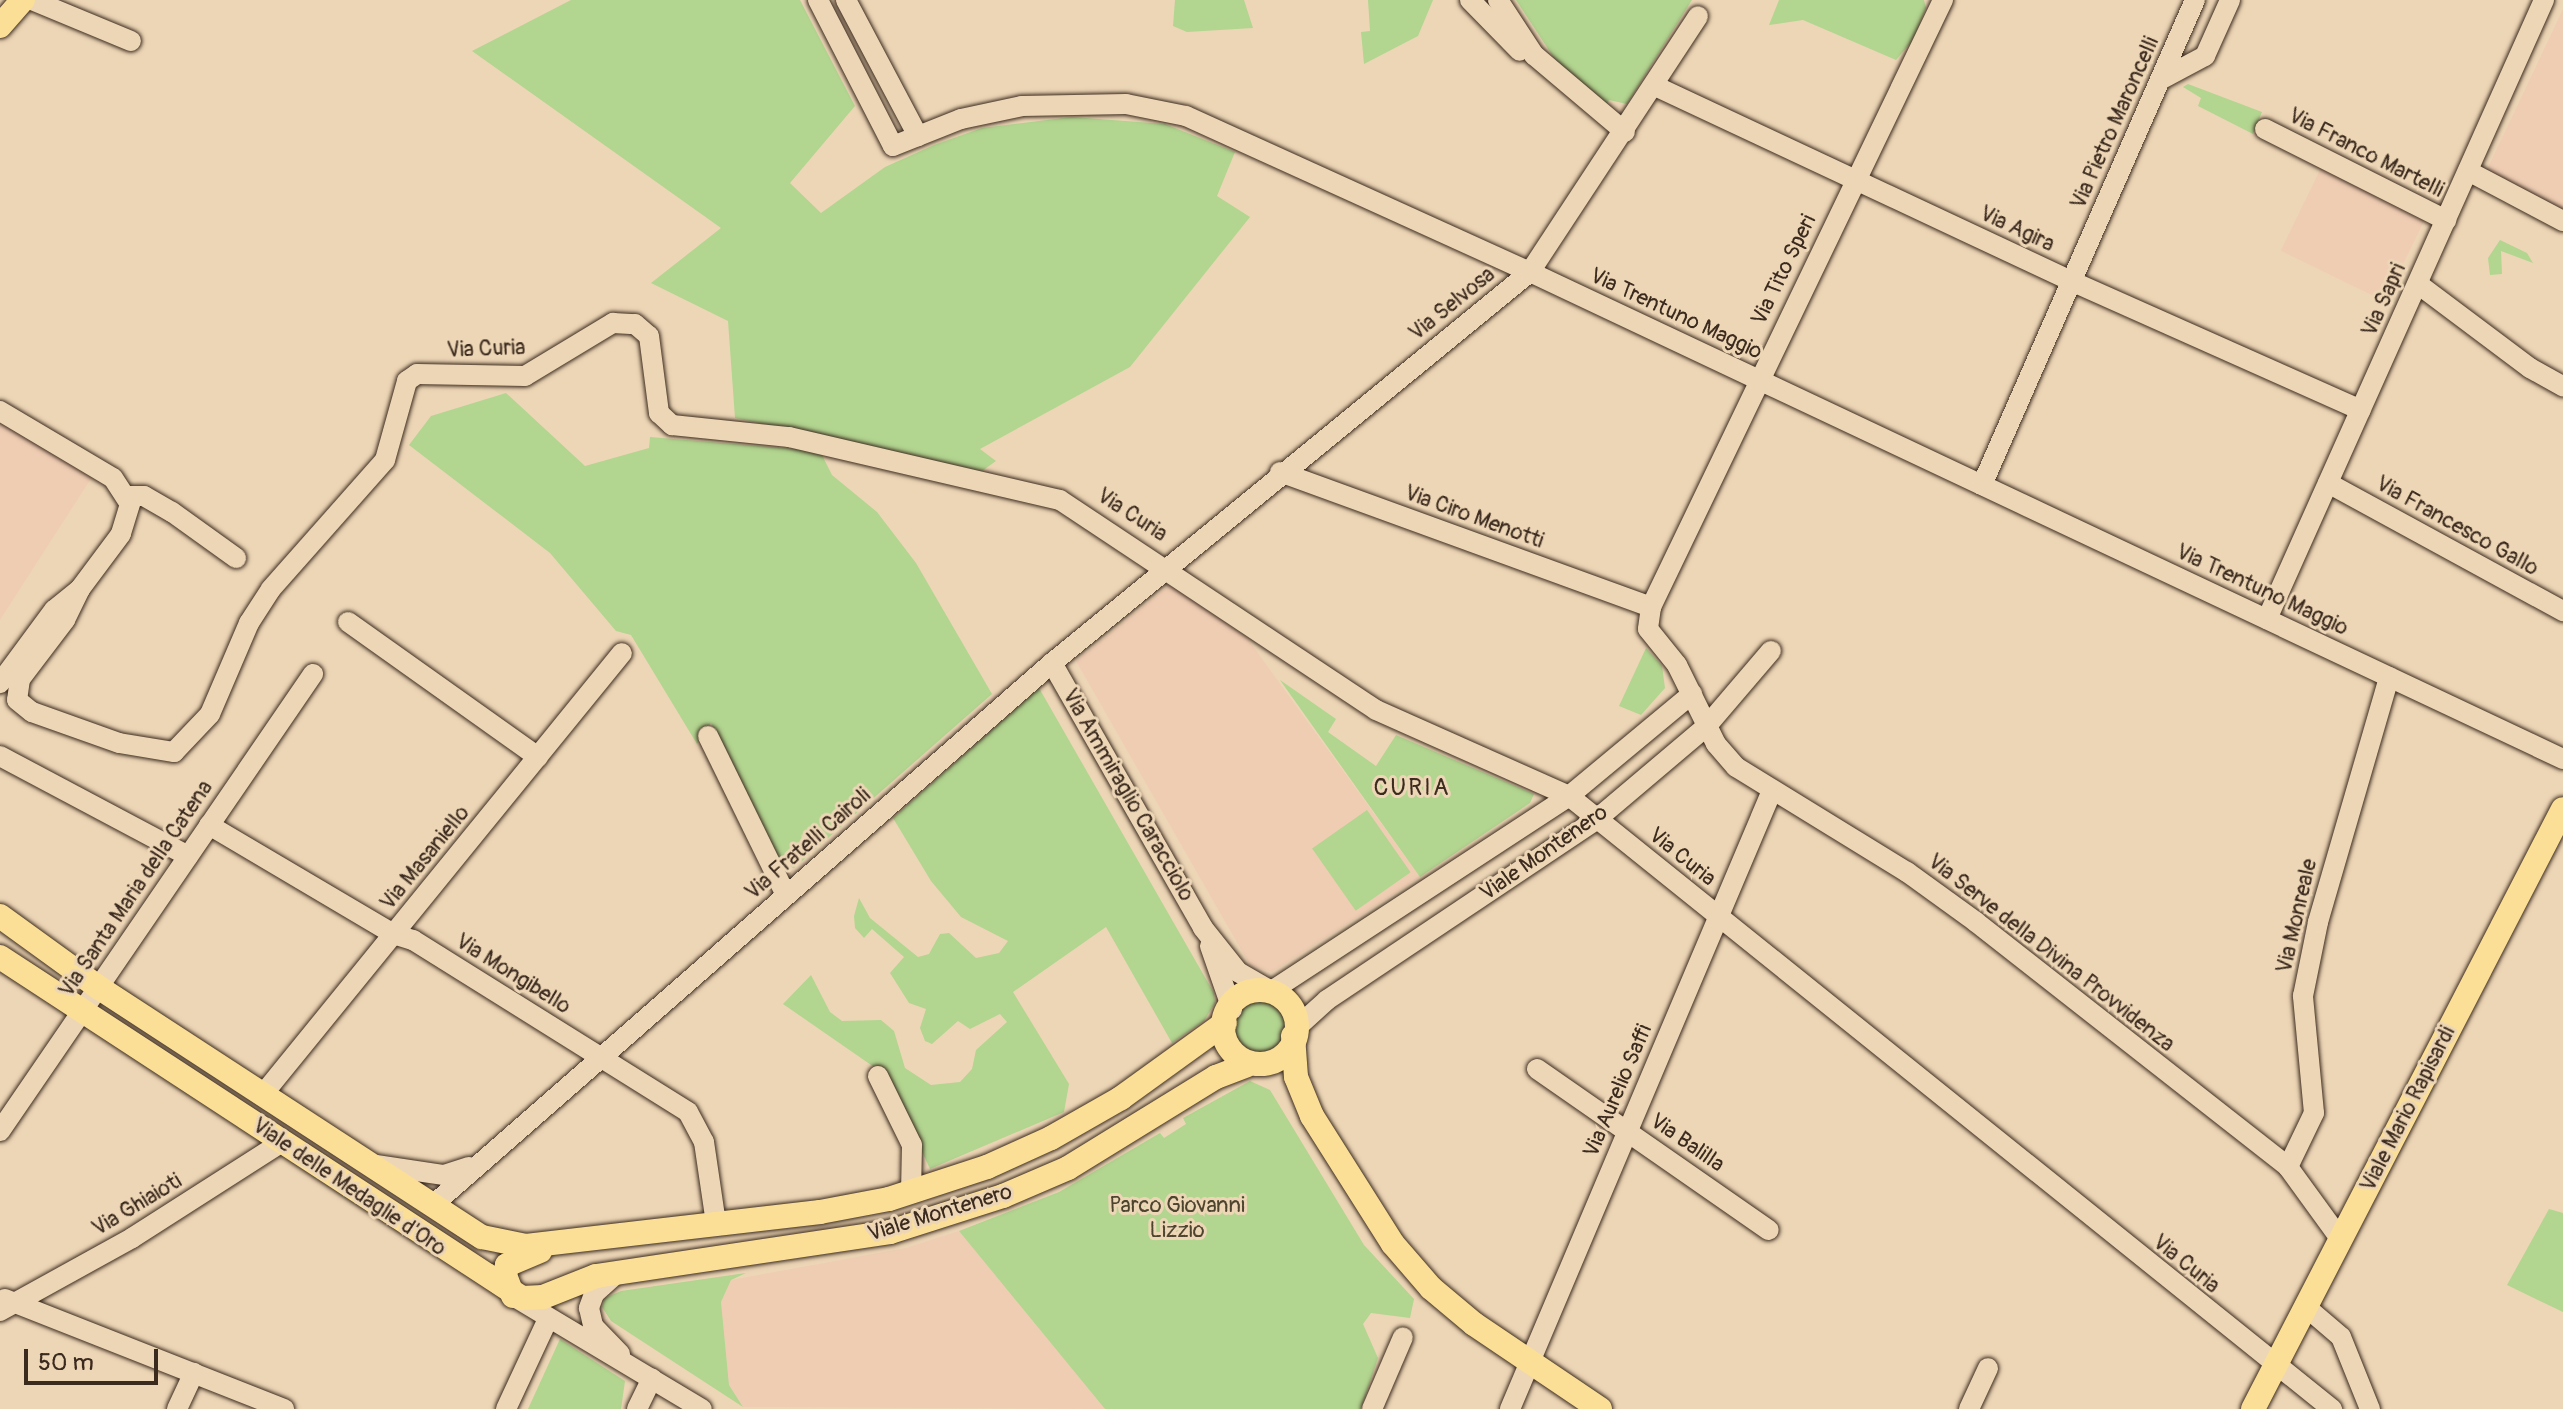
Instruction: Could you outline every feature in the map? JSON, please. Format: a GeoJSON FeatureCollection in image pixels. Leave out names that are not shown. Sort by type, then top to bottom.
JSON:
{"type":"FeatureCollection","features":[{"type":"Feature","properties":{"kind":"main road"},"geometry":{"type":"LineString","coordinates":[[0,26],[23,0]]}},
{"type":"Feature","properties":{"kind":"main road","name":"Viale Mario Rapisardi"},"geometry":{"type":"LineString","coordinates":[[2253,1409],[2563,809]]}},
{"type":"Feature","properties":{"kind":"main road","name":"Viale delle Medaglie d'Oro"},"geometry":{"type":"LineString","coordinates":[[0,916],[98,987],[482,1237],[510,1244]]}},
{"type":"Feature","properties":{"kind":"main road","name":"Viale delle Medaglie d'Oro"},"geometry":{"type":"LineString","coordinates":[[0,957],[80,1013],[282,1142],[513,1296]]}},
{"type":"Feature","properties":{"kind":"main road"},"geometry":{"type":"LineString","coordinates":[[1312,1116],[1285,1085],[1229,1050],[1229,1016],[1249,994],[1269,989],[1292,1004],[1296,1077],[1312,1116],[1359,1197],[1431,1288],[1530,1364],[1600,1409]]}},
{"type":"Feature","properties":{"kind":"main road","name":"Viale Montenero"},"geometry":{"type":"LineString","coordinates":[[510,1244],[559,1245],[820,1212],[911,1192],[1051,1138],[1121,1098],[1229,1016]]}},
{"type":"Feature","properties":{"kind":"main road"},"geometry":{"type":"LineString","coordinates":[[1251,1065],[1279,1055],[1294,1032]]}},
{"type":"Feature","properties":{"kind":"main road","name":"Viale Montenero"},"geometry":{"type":"LineString","coordinates":[[513,1296],[543,1297],[617,1273],[890,1232],[1003,1196],[1068,1168],[1216,1077],[1251,1065]]}},
{"type":"Feature","properties":{"kind":"main road"},"geometry":{"type":"LineString","coordinates":[[513,1296],[505,1275],[507,1265],[559,1245]]}},
{"type":"Feature","properties":{"kind":"street"},"geometry":{"type":"LineString","coordinates":[[32,0],[131,41]]}},
{"type":"Feature","properties":{"kind":"street","name":"Via Trentuno Maggio"},"geometry":{"type":"LineString","coordinates":[[818,0],[893,146],[1022,106],[1073,101],[1158,108],[1234,136],[1530,272],[2563,759]]}},
{"type":"Feature","properties":{"kind":"street"},"geometry":{"type":"LineString","coordinates":[[846,0],[918,136]]}},
{"type":"Feature","properties":{"kind":"street"},"geometry":{"type":"LineString","coordinates":[[1470,0],[1534,64],[1625,132]]}},
{"type":"Feature","properties":{"kind":"street"},"geometry":{"type":"LineString","coordinates":[[1498,0],[1521,38],[1560,82]]}},
{"type":"Feature","properties":{"kind":"street","name":"Via Tito Speri"},"geometry":{"type":"LineString","coordinates":[[1651,607],[1758,379],[1943,0]]}},
{"type":"Feature","properties":{"kind":"street","name":"Via Pietro Maroncelli"},"geometry":{"type":"LineString","coordinates":[[1982,485],[2195,0]]}},
{"type":"Feature","properties":{"kind":"street"},"geometry":{"type":"LineString","coordinates":[[2160,80],[2205,56],[2230,0]]}},
{"type":"Feature","properties":{"kind":"street","name":"Via Sapri"},"geometry":{"type":"LineString","coordinates":[[2267,619],[2544,0]]}},
{"type":"Feature","properties":{"kind":"street","name":"Via Selvosa"},"geometry":{"type":"LineString","coordinates":[[1166,567],[1530,272],[1625,132],[1698,16]]}},
{"type":"Feature","properties":{"kind":"street","name":"Via Agira"},"geometry":{"type":"LineString","coordinates":[[1655,86],[2071,281],[2361,410]]}},
{"type":"Feature","properties":{"kind":"street","name":"Via Franco Martelli"},"geometry":{"type":"LineString","coordinates":[[2265,129],[2446,220]]}},
{"type":"Feature","properties":{"kind":"street"},"geometry":{"type":"LineString","coordinates":[[2468,171],[2563,221]]}},
{"type":"Feature","properties":{"kind":"street"},"geometry":{"type":"LineString","coordinates":[[2418,284],[2530,368],[2563,386]]}},
{"type":"Feature","properties":{"kind":"street","name":"Via Curia"},"geometry":{"type":"LineString","coordinates":[[80,589],[65,620],[20,679],[15,694],[25,709],[119,743],[164,753],[182,748],[214,706],[256,610],[385,460],[407,381],[417,374],[525,376],[624,321],[649,336],[659,413],[672,425],[789,437],[1060,500],[1166,567],[1376,710],[1569,796],[2332,1409]]}},
{"type":"Feature","properties":{"kind":"street"},"geometry":{"type":"LineString","coordinates":[[0,411],[100,469],[129,496],[144,496],[172,512],[236,558]]}},
{"type":"Feature","properties":{"kind":"street","name":"Via Ciro Menotti"},"geometry":{"type":"LineString","coordinates":[[1280,472],[1651,607]]}},
{"type":"Feature","properties":{"kind":"street","name":"Via Francesco Gallo"},"geometry":{"type":"LineString","coordinates":[[2328,483],[2563,611]]}},
{"type":"Feature","properties":{"kind":"street"},"geometry":{"type":"LineString","coordinates":[[0,683],[54,610],[80,589],[127,523],[129,496]]}},
{"type":"Feature","properties":{"kind":"street","name":"Via Fratelli Cairoli"},"geometry":{"type":"LineString","coordinates":[[434,1204],[600,1056],[1166,567]]}},
{"type":"Feature","properties":{"kind":"street","name":"Via Serve della Divina Provvidenza"},"geometry":{"type":"LineString","coordinates":[[1651,607],[1648,629],[1677,665],[1706,727],[1726,758],[1771,793],[1907,872],[1976,922],[2288,1167],[2341,1240]]}},
{"type":"Feature","properties":{"kind":"street"},"geometry":{"type":"LineString","coordinates":[[348,622],[538,757]]}},
{"type":"Feature","properties":{"kind":"street","name":"Viale Montenero"},"geometry":{"type":"LineString","coordinates":[[1294,1032],[1327,1000],[1597,819],[1706,727],[1771,651]]}},
{"type":"Feature","properties":{"kind":"street","name":"Via Masaniello"},"geometry":{"type":"LineString","coordinates":[[264,1093],[622,653]]}},
{"type":"Feature","properties":{"kind":"street","name":"Via Ammiraglio Caracciolo"},"geometry":{"type":"LineString","coordinates":[[1052,663],[1203,928]]}},
{"type":"Feature","properties":{"kind":"street","name":"Via Santa Maria della Catena"},"geometry":{"type":"LineString","coordinates":[[0,1131],[313,674]]}},
{"type":"Feature","properties":{"kind":"street","name":"Via Monreale"},"geometry":{"type":"LineString","coordinates":[[2288,1167],[2314,1113],[2303,996],[2318,922],[2389,677]]}},
{"type":"Feature","properties":{"kind":"street","name":"Viale Montenero"},"geometry":{"type":"LineString","coordinates":[[1269,989],[1569,796],[1692,694]]}},
{"type":"Feature","properties":{"kind":"street"},"geometry":{"type":"LineString","coordinates":[[708,736],[786,895]]}},
{"type":"Feature","properties":{"kind":"street"},"geometry":{"type":"LineString","coordinates":[[0,756],[188,856]]}},
{"type":"Feature","properties":{"kind":"street","name":"Via Aurelio Saffi"},"geometry":{"type":"LineString","coordinates":[[1510,1409],[1771,793]]}},
{"type":"Feature","properties":{"kind":"street","name":"Via Mongibello"},"geometry":{"type":"LineString","coordinates":[[209,825],[393,934],[413,940],[688,1112],[699,1127],[716,1223]]}},
{"type":"Feature","properties":{"kind":"street"},"geometry":{"type":"LineString","coordinates":[[1203,928],[1238,972],[1269,989]]}},
{"type":"Feature","properties":{"kind":"street"},"geometry":{"type":"LineString","coordinates":[[1203,928],[1229,1016]]}},
{"type":"Feature","properties":{"kind":"street","name":"Via Balilla"},"geometry":{"type":"LineString","coordinates":[[1537,1069],[1769,1230]]}},
{"type":"Feature","properties":{"kind":"street"},"geometry":{"type":"LineString","coordinates":[[878,1076],[912,1145],[911,1192]]}},
{"type":"Feature","properties":{"kind":"street","name":"Via Ghiaioti"},"geometry":{"type":"LineString","coordinates":[[4,1303],[132,1238],[282,1142]]}},
{"type":"Feature","properties":{"kind":"street"},"geometry":{"type":"LineString","coordinates":[[372,1164],[444,1175],[483,1159]]}},
{"type":"Feature","properties":{"kind":"street"},"geometry":{"type":"LineString","coordinates":[[617,1273],[594,1294],[590,1316],[599,1334],[632,1365]]}},
{"type":"Feature","properties":{"kind":"street","name":"Viale delle Medaglie d'Oro"},"geometry":{"type":"LineString","coordinates":[[513,1296],[591,1347],[632,1365],[702,1409]]}},
{"type":"Feature","properties":{"kind":"street"},"geometry":{"type":"LineString","coordinates":[[4,1303],[284,1409]]}},
{"type":"Feature","properties":{"kind":"street"},"geometry":{"type":"LineString","coordinates":[[2306,1307],[2341,1337],[2365,1406]]}},
{"type":"Feature","properties":{"kind":"street"},"geometry":{"type":"LineString","coordinates":[[506,1409],[548,1319]]}},
{"type":"Feature","properties":{"kind":"street"},"geometry":{"type":"LineString","coordinates":[[1372,1409],[1403,1337]]}},
{"type":"Feature","properties":{"kind":"street"},"geometry":{"type":"LineString","coordinates":[[1969,1409],[1988,1368]]}},
{"type":"Feature","properties":{"kind":"street"},"geometry":{"type":"LineString","coordinates":[[177,1409],[194,1373]]}},
{"type":"Feature","properties":{"kind":"street"},"geometry":{"type":"LineString","coordinates":[[637,1409],[652,1378]]}},
{"type":"Feature","properties":{"kind":"shaded area"},"geometry":{"type":"Polygon","coordinates":[[[2563,9],[2563,213],[2486,172],[2563,9]]]}},
{"type":"Feature","properties":{"kind":"shaded area"},"geometry":{"type":"Polygon","coordinates":[[[2321,168],[2425,219],[2385,302],[2281,251],[2321,168]]]}},
{"type":"Feature","properties":{"kind":"shaded area"},"geometry":{"type":"Polygon","coordinates":[[[0,419],[94,474],[0,620],[0,419]]]}},
{"type":"Feature","properties":{"kind":"shaded area"},"geometry":{"type":"Polygon","coordinates":[[[1172,583],[1247,638],[1420,877],[1272,972],[1250,965],[1076,661],[1172,583]]]}},
{"type":"Feature","properties":{"kind":"shaded area"},"geometry":{"type":"Polygon","coordinates":[[[959,1231],[1105,1409],[743,1407],[729,1385],[721,1302],[731,1280],[906,1248],[959,1231]]]}},
{"type":"Feature","properties":{"kind":"green space"},"geometry":{"type":"Polygon","coordinates":[[[571,0],[800,0],[855,106],[790,183],[821,213],[885,167],[934,145],[982,128],[1072,117],[1165,124],[1235,152],[1217,196],[1250,217],[1130,367],[980,449],[996,461],[982,471],[735,418],[728,321],[651,283],[721,228],[472,51],[571,0]]]}},
{"type":"Feature","properties":{"kind":"green space"},"geometry":{"type":"Polygon","coordinates":[[[1175,0],[1244,0],[1253,28],[1187,32],[1173,26],[1175,0]]]}},
{"type":"Feature","properties":{"kind":"green space"},"geometry":{"type":"Polygon","coordinates":[[[1368,0],[1433,0],[1418,36],[1364,64],[1361,32],[1370,31],[1368,0]]]}},
{"type":"Feature","properties":{"kind":"green space"},"geometry":{"type":"Polygon","coordinates":[[[1516,0],[1692,0],[1627,104],[1609,100],[1605,108],[1558,64],[1516,0]]]}},
{"type":"Feature","properties":{"kind":"green space"},"geometry":{"type":"Polygon","coordinates":[[[1779,0],[1924,0],[1926,8],[1913,40],[1896,60],[1803,20],[1769,25],[1779,0]]]}},
{"type":"Feature","properties":{"kind":"green space"},"geometry":{"type":"Polygon","coordinates":[[[2188,84],[2262,112],[2253,134],[2198,106],[2201,98],[2183,87],[2188,84]]]}},
{"type":"Feature","properties":{"kind":"green space"},"geometry":{"type":"Polygon","coordinates":[[[2500,240],[2527,253],[2533,263],[2501,251],[2502,274],[2490,275],[2488,258],[2500,240]]]}},
{"type":"Feature","properties":{"kind":"green space"},"geometry":{"type":"Polygon","coordinates":[[[506,393],[585,466],[649,448],[650,437],[820,451],[832,475],[877,512],[916,563],[992,694],[794,868],[778,863],[711,723],[697,744],[631,635],[616,631],[550,553],[409,445],[431,416],[506,393]]]}},
{"type":"Feature","properties":{"kind":"green space"},"geometry":{"type":"Polygon","coordinates":[[[1646,648],[1662,666],[1665,688],[1641,715],[1619,706],[1646,648]]]}},
{"type":"Feature","properties":{"kind":"green space"},"geometry":{"type":"Polygon","coordinates":[[[1280,680],[1336,719],[1328,732],[1376,766],[1396,735],[1534,794],[1530,803],[1420,877],[1280,680]]]}},
{"type":"Feature","properties":{"kind":"green space"},"geometry":{"type":"Polygon","coordinates":[[[1039,688],[1214,993],[1215,1003],[1204,1021],[1172,1043],[1106,927],[1013,992],[1069,1084],[1064,1112],[930,1169],[887,1076],[783,1004],[811,975],[830,1012],[842,1021],[881,1020],[894,1031],[905,1068],[931,1085],[960,1082],[972,1069],[976,1050],[1007,1022],[1000,1014],[970,1029],[958,1021],[932,1044],[925,1041],[920,1028],[926,1009],[909,1003],[890,973],[904,957],[872,929],[864,938],[855,928],[854,916],[859,898],[870,918],[918,957],[929,954],[940,934],[949,933],[976,958],[999,953],[1008,941],[961,917],[931,881],[893,818],[1039,688]]]}},
{"type":"Feature","properties":{"kind":"green space"},"geometry":{"type":"Polygon","coordinates":[[[1367,810],[1411,872],[1356,911],[1312,848],[1367,810]]]}},
{"type":"Feature","properties":{"kind":"green space"},"geometry":{"type":"Polygon","coordinates":[[[1260,999],[1280,1007],[1288,1027],[1280,1047],[1260,1055],[1240,1047],[1232,1027],[1240,1007],[1260,999]]]}},
{"type":"Feature","properties":{"kind":"green space","name":"Parco Giovanni Lizzio"},"geometry":{"type":"Polygon","coordinates":[[[1250,1081],[1270,1090],[1364,1245],[1414,1299],[1410,1318],[1371,1313],[1363,1324],[1378,1358],[1361,1409],[1105,1409],[959,1231],[1059,1192],[1160,1133],[1164,1138],[1186,1124],[1183,1118],[1250,1081]]]}},
{"type":"Feature","properties":{"kind":"green space"},"geometry":{"type":"Polygon","coordinates":[[[2549,1209],[2563,1213],[2563,1312],[2507,1285],[2549,1209]]]}},
{"type":"Feature","properties":{"kind":"green space"},"geometry":{"type":"Polygon","coordinates":[[[746,1273],[731,1280],[721,1302],[729,1385],[743,1407],[611,1321],[602,1307],[605,1298],[621,1291],[746,1273]]]}},
{"type":"Feature","properties":{"kind":"green space"},"geometry":{"type":"Polygon","coordinates":[[[560,1339],[625,1381],[621,1409],[528,1409],[560,1339]]]}},
{"type":"Feature","properties":{"kind":"district","name":"CURIA"},"geometry":{"type":"Point","coordinates":[1412,788]}}]}
